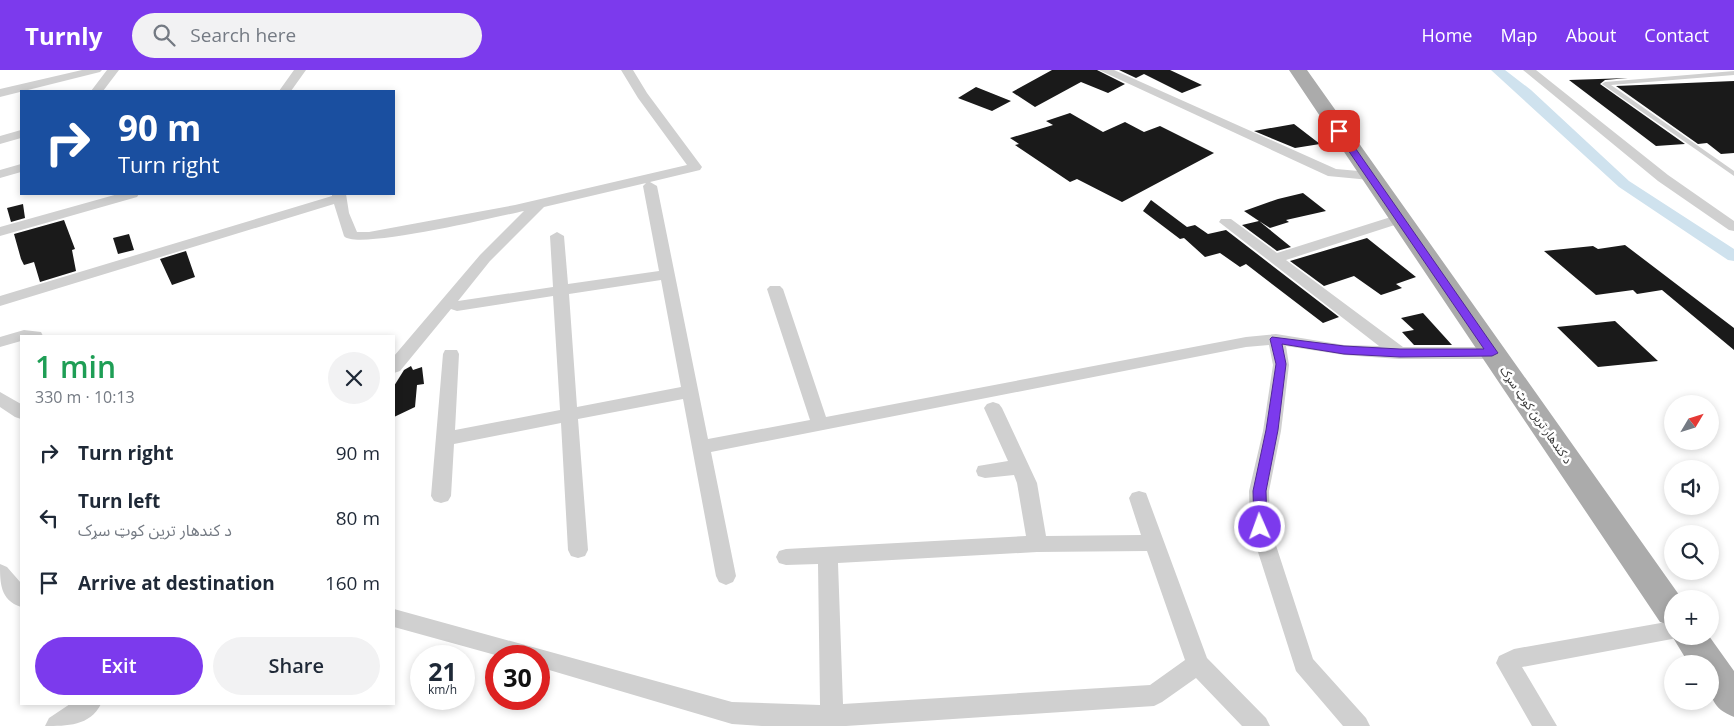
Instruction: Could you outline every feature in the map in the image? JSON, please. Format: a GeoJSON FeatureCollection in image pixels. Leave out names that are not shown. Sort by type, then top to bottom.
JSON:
{"type":"FeatureCollection","features":[{"type":"Feature","properties":{"kind":"main road","name":"د کندهار ترين کوټ سړک"},"geometry":{"type":"LineString","coordinates":[[1298,70],[1664,600]]}},
{"type":"Feature","properties":{"kind":"main road"},"geometry":{"type":"LineString","coordinates":[[1719,679],[1734,700]]}},
{"type":"Feature","properties":{"kind":"street"},"geometry":{"type":"LineString","coordinates":[[0,93],[96,70]]}},
{"type":"Feature","properties":{"kind":"street"},"geometry":{"type":"LineString","coordinates":[[98,90],[113,70]]}},
{"type":"Feature","properties":{"kind":"street"},"geometry":{"type":"LineString","coordinates":[[286,90],[300,70]]}},
{"type":"Feature","properties":{"kind":"street"},"geometry":{"type":"LineString","coordinates":[[0,300],[339,196],[351,236],[355,238],[433,226],[695,167],[682,144],[633,82],[627,70]]}},
{"type":"Feature","properties":{"kind":"street"},"geometry":{"type":"LineString","coordinates":[[1105,70],[1333,173],[1370,176]]}},
{"type":"Feature","properties":{"kind":"street"},"geometry":{"type":"LineString","coordinates":[[1529,70],[1662,178],[1734,228]]}},
{"type":"Feature","properties":{"kind":"street"},"geometry":{"type":"LineString","coordinates":[[0,140],[20,134]]}},
{"type":"Feature","properties":{"kind":"street"},"geometry":{"type":"LineString","coordinates":[[0,174],[20,168]]}},
{"type":"Feature","properties":{"kind":"street"},"geometry":{"type":"LineString","coordinates":[[650,186],[726,576]]}},
{"type":"Feature","properties":{"kind":"street"},"geometry":{"type":"LineString","coordinates":[[0,232],[129,195]]}},
{"type":"Feature","properties":{"kind":"street"},"geometry":{"type":"LineString","coordinates":[[395,366],[485,258],[541,202]]}},
{"type":"Feature","properties":{"kind":"street"},"geometry":{"type":"LineString","coordinates":[[1275,259],[1399,219]]}},
{"type":"Feature","properties":{"kind":"street"},"geometry":{"type":"LineString","coordinates":[[1226,222],[1400,353]]}},
{"type":"Feature","properties":{"kind":"street"},"geometry":{"type":"LineString","coordinates":[[557,236],[578,550]]}},
{"type":"Feature","properties":{"kind":"street"},"geometry":{"type":"LineString","coordinates":[[457,306],[668,274]]}},
{"type":"Feature","properties":{"kind":"street"},"geometry":{"type":"LineString","coordinates":[[775,289],[820,424]]}},
{"type":"Feature","properties":{"kind":"street"},"geometry":{"type":"LineString","coordinates":[[0,342],[20,336]]}},
{"type":"Feature","properties":{"kind":"street"},"geometry":{"type":"LineString","coordinates":[[702,447],[1236,344],[1276,339],[1344,350],[1400,353],[1492,353]]}},
{"type":"Feature","properties":{"kind":"street"},"geometry":{"type":"LineString","coordinates":[[1276,339],[1281,364],[1272,430],[1259,491],[1260,527],[1304,664],[1358,726]]}},
{"type":"Feature","properties":{"kind":"street"},"geometry":{"type":"LineString","coordinates":[[441,496],[451,354]]}},
{"type":"Feature","properties":{"kind":"street"},"geometry":{"type":"LineString","coordinates":[[444,439],[691,391]]}},
{"type":"Feature","properties":{"kind":"street"},"geometry":{"type":"LineString","coordinates":[[0,398],[20,412]]}},
{"type":"Feature","properties":{"kind":"street"},"geometry":{"type":"LineString","coordinates":[[992,408],[1027,483],[1037,544]]}},
{"type":"Feature","properties":{"kind":"street"},"geometry":{"type":"LineString","coordinates":[[985,471],[1021,468]]}},
{"type":"Feature","properties":{"kind":"street"},"geometry":{"type":"LineString","coordinates":[[1139,498],[1174,602],[1198,664],[1258,726]]}},
{"type":"Feature","properties":{"kind":"street"},"geometry":{"type":"LineString","coordinates":[[786,557],[1037,544],[1154,543]]}},
{"type":"Feature","properties":{"kind":"street"},"geometry":{"type":"LineString","coordinates":[[828,556],[832,716]]}},
{"type":"Feature","properties":{"kind":"street"},"geometry":{"type":"LineString","coordinates":[[0,573],[20,597]]}},
{"type":"Feature","properties":{"kind":"street"},"geometry":{"type":"LineString","coordinates":[[395,618],[493,645]]}},
{"type":"Feature","properties":{"kind":"street"},"geometry":{"type":"LineString","coordinates":[[1545,726],[1508,663],[1514,659],[1664,631]]}},
{"type":"Feature","properties":{"kind":"street"},"geometry":{"type":"LineString","coordinates":[[550,661],[732,713],[752,716],[832,716],[1154,695],[1198,664]]}},
{"type":"Feature","properties":{"kind":"street"},"geometry":{"type":"LineString","coordinates":[[57,726],[88,705]]}},
{"type":"Feature","properties":{"kind":"lane"},"geometry":{"type":"LineString","coordinates":[[1734,73],[1605,84],[1734,174]]}},
{"type":"Feature","properties":{"kind":"building"},"geometry":{"type":"Polygon","coordinates":[[[1052,70],[1097,70],[1125,84],[1108,93],[1081,82],[1035,107],[1012,92],[1052,70]]]}},
{"type":"Feature","properties":{"kind":"building"},"geometry":{"type":"Polygon","coordinates":[[[1119,70],[1170,70],[1202,85],[1182,93],[1144,74],[1136,78],[1119,70]]]}},
{"type":"Feature","properties":{"kind":"building"},"geometry":{"type":"Polygon","coordinates":[[[1628,78],[1605,80],[1600,84],[1685,144],[1656,146],[1569,80],[1628,78]]]}},
{"type":"Feature","properties":{"kind":"building"},"geometry":{"type":"Polygon","coordinates":[[[1734,81],[1734,153],[1721,154],[1707,143],[1698,144],[1616,86],[1734,81]]]}},
{"type":"Feature","properties":{"kind":"building"},"geometry":{"type":"Polygon","coordinates":[[[976,87],[1011,101],[992,111],[958,98],[976,87]]]}},
{"type":"Feature","properties":{"kind":"building"},"geometry":{"type":"Polygon","coordinates":[[[1070,113],[1103,132],[1125,122],[1144,132],[1160,126],[1214,153],[1122,202],[1077,179],[1070,182],[1015,145],[1019,144],[1010,138],[1053,125],[1046,121],[1070,113]]]}},
{"type":"Feature","properties":{"kind":"building"},"geometry":{"type":"Polygon","coordinates":[[[1294,124],[1320,144],[1295,148],[1254,131],[1294,124]]]}},
{"type":"Feature","properties":{"kind":"building"},"geometry":{"type":"Polygon","coordinates":[[[1303,193],[1326,211],[1286,220],[1289,222],[1270,228],[1244,211],[1278,199],[1303,193]]]}},
{"type":"Feature","properties":{"kind":"building"},"geometry":{"type":"Polygon","coordinates":[[[1151,200],[1187,227],[1195,225],[1208,234],[1226,230],[1339,317],[1323,323],[1246,264],[1240,267],[1220,253],[1205,257],[1184,238],[1180,239],[1143,211],[1151,200]]]}},
{"type":"Feature","properties":{"kind":"building"},"geometry":{"type":"Polygon","coordinates":[[[23,204],[25,218],[11,222],[7,208],[23,204]]]}},
{"type":"Feature","properties":{"kind":"building"},"geometry":{"type":"Polygon","coordinates":[[[64,220],[75,249],[72,250],[76,271],[40,282],[34,262],[24,265],[14,234],[64,220]]]}},
{"type":"Feature","properties":{"kind":"building"},"geometry":{"type":"Polygon","coordinates":[[[1259,221],[1291,247],[1277,251],[1242,225],[1259,221]]]}},
{"type":"Feature","properties":{"kind":"building"},"geometry":{"type":"Polygon","coordinates":[[[129,234],[134,250],[118,254],[113,238],[129,234]]]}},
{"type":"Feature","properties":{"kind":"building"},"geometry":{"type":"Polygon","coordinates":[[[1367,238],[1416,277],[1396,284],[1402,288],[1381,295],[1354,276],[1324,286],[1290,261],[1367,238]]]}},
{"type":"Feature","properties":{"kind":"building"},"geometry":{"type":"Polygon","coordinates":[[[1625,245],[1734,328],[1734,350],[1662,290],[1637,294],[1633,290],[1596,295],[1544,251],[1593,246],[1598,249],[1625,245]]]}},
{"type":"Feature","properties":{"kind":"building"},"geometry":{"type":"Polygon","coordinates":[[[186,251],[195,277],[172,285],[160,259],[186,251]]]}},
{"type":"Feature","properties":{"kind":"building"},"geometry":{"type":"Polygon","coordinates":[[[1423,313],[1452,345],[1414,345],[1402,332],[1414,330],[1401,318],[1423,313]]]}},
{"type":"Feature","properties":{"kind":"building"},"geometry":{"type":"Polygon","coordinates":[[[1615,321],[1658,361],[1598,367],[1557,327],[1615,321]]]}},
{"type":"Feature","properties":{"kind":"building"},"geometry":{"type":"Polygon","coordinates":[[[411,366],[413,370],[422,367],[424,384],[417,385],[415,407],[395,417],[395,384],[404,370],[411,366]]]}},
{"type":"Feature","properties":{"kind":"waterway"},"geometry":{"type":"LineString","coordinates":[[1497,70],[1526,93],[1624,184],[1734,256]]}},
{"type":"Feature","properties":{"kind":"route"},"geometry":{"type":"LineString","coordinates":[[1260,527],[1259,491],[1272,430],[1281,364],[1276,339],[1344,350],[1400,353],[1492,353],[1339,131]]}}]}
